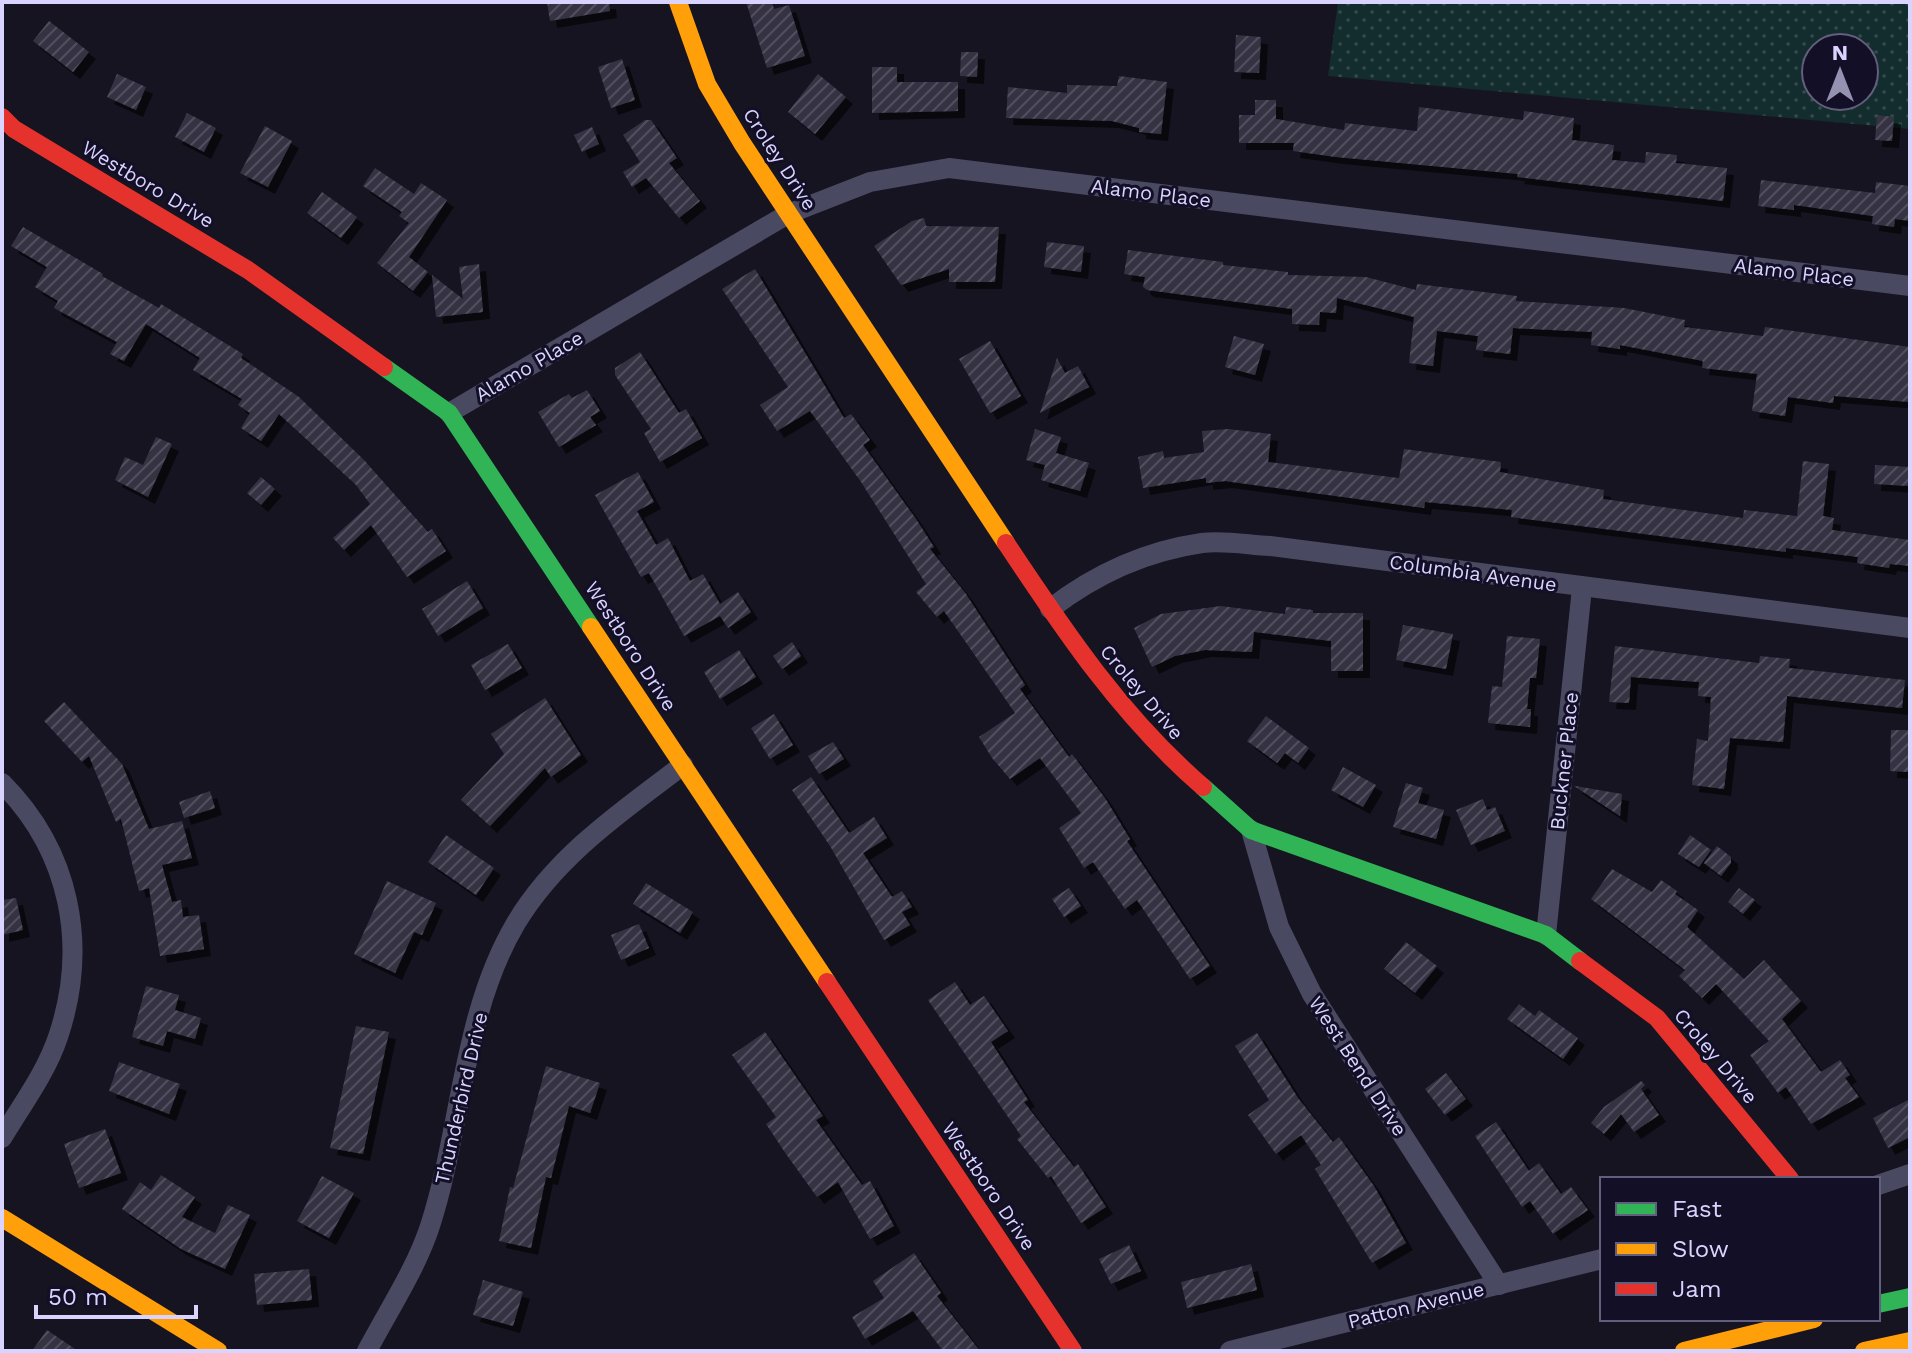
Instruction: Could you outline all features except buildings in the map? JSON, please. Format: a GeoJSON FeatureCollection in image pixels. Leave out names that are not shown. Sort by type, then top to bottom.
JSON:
{"type":"FeatureCollection","features":[{"type":"Feature","properties":{"kind":"main road","name":"Croley Drive"},"geometry":{"type":"LineString","coordinates":[[678,2],[707,84],[788,214],[1050,609],[1107,690],[1159,749],[1251,830],[1546,935],[1657,1018],[1788,1177]]}},
{"type":"Feature","properties":{"kind":"main road","name":"Westboro Drive"},"geometry":{"type":"LineString","coordinates":[[2,117],[14,129],[248,270],[449,413],[1073,1351]]}},
{"type":"Feature","properties":{"kind":"main road"},"geometry":{"type":"LineString","coordinates":[[2,1218],[218,1351]]}},
{"type":"Feature","properties":{"kind":"main road"},"geometry":{"type":"LineString","coordinates":[[1880,1304],[1910,1297]]}},
{"type":"Feature","properties":{"kind":"main road"},"geometry":{"type":"LineString","coordinates":[[1684,1351],[1806,1321]]}},
{"type":"Feature","properties":{"kind":"main road"},"geometry":{"type":"LineString","coordinates":[[1864,1351],[1910,1341]]}},
{"type":"Feature","properties":{"kind":"street","name":"Alamo Place"},"geometry":{"type":"LineString","coordinates":[[449,413],[788,214],[870,182],[949,168],[1910,286]]}},
{"type":"Feature","properties":{"kind":"street","name":"Columbia Avenue"},"geometry":{"type":"LineString","coordinates":[[1050,609],[1080,585],[1137,559],[1204,542],[1270,546],[1910,628]]}},
{"type":"Feature","properties":{"kind":"street","name":"Buckner Place"},"geometry":{"type":"LineString","coordinates":[[1546,935],[1582,588]]}},
{"type":"Feature","properties":{"kind":"street","name":"Thunderbird Drive"},"geometry":{"type":"LineString","coordinates":[[367,1351],[430,1229],[456,1130],[471,1042],[488,986],[516,923],[594,832],[683,765]]}},
{"type":"Feature","properties":{"kind":"street"},"geometry":{"type":"LineString","coordinates":[[2,783],[43,831],[70,911],[73,954],[69,996],[58,1039],[2,1138]]}},
{"type":"Feature","properties":{"kind":"street","name":"West Bend Drive"},"geometry":{"type":"LineString","coordinates":[[1251,830],[1279,927],[1312,994],[1499,1285]]}},
{"type":"Feature","properties":{"kind":"street"},"geometry":{"type":"LineString","coordinates":[[1880,1184],[1910,1174]]}},
{"type":"Feature","properties":{"kind":"street","name":"Patton Avenue"},"geometry":{"type":"LineString","coordinates":[[1230,1351],[1600,1260]]}},
{"type":"Feature","properties":{"kind":"green space"},"geometry":{"type":"Polygon","coordinates":[[[1338,2],[1910,2],[1910,129],[1328,76],[1338,2]]]}},
{"type":"Feature","properties":{"kind":"traffic: fast"},"geometry":{"type":"LineString","coordinates":[[384,367],[449,413],[591,627]]}},
{"type":"Feature","properties":{"kind":"traffic: fast"},"geometry":{"type":"LineString","coordinates":[[1203,787],[1251,830],[1546,935],[1580,961]]}},
{"type":"Feature","properties":{"kind":"traffic: fast"},"geometry":{"type":"LineString","coordinates":[[1880,1304],[1910,1297]]}},
{"type":"Feature","properties":{"kind":"traffic: slow"},"geometry":{"type":"LineString","coordinates":[[678,2],[707,84],[742,143],[1006,543]]}},
{"type":"Feature","properties":{"kind":"traffic: slow"},"geometry":{"type":"LineString","coordinates":[[591,627],[827,982]]}},
{"type":"Feature","properties":{"kind":"traffic: slow"},"geometry":{"type":"LineString","coordinates":[[2,1218],[218,1351]]}},
{"type":"Feature","properties":{"kind":"traffic: slow"},"geometry":{"type":"LineString","coordinates":[[1684,1351],[1806,1321]]}},
{"type":"Feature","properties":{"kind":"traffic: slow"},"geometry":{"type":"LineString","coordinates":[[1864,1351],[1910,1341]]}},
{"type":"Feature","properties":{"kind":"traffic: jam"},"geometry":{"type":"LineString","coordinates":[[2,117],[14,129],[248,270],[384,367]]}},
{"type":"Feature","properties":{"kind":"traffic: jam"},"geometry":{"type":"LineString","coordinates":[[1006,543],[1073,641],[1121,703],[1203,787]]}},
{"type":"Feature","properties":{"kind":"traffic: jam"},"geometry":{"type":"LineString","coordinates":[[1580,961],[1657,1018],[1788,1177]]}},
{"type":"Feature","properties":{"kind":"traffic: jam"},"geometry":{"type":"LineString","coordinates":[[827,982],[1073,1351]]}}]}
